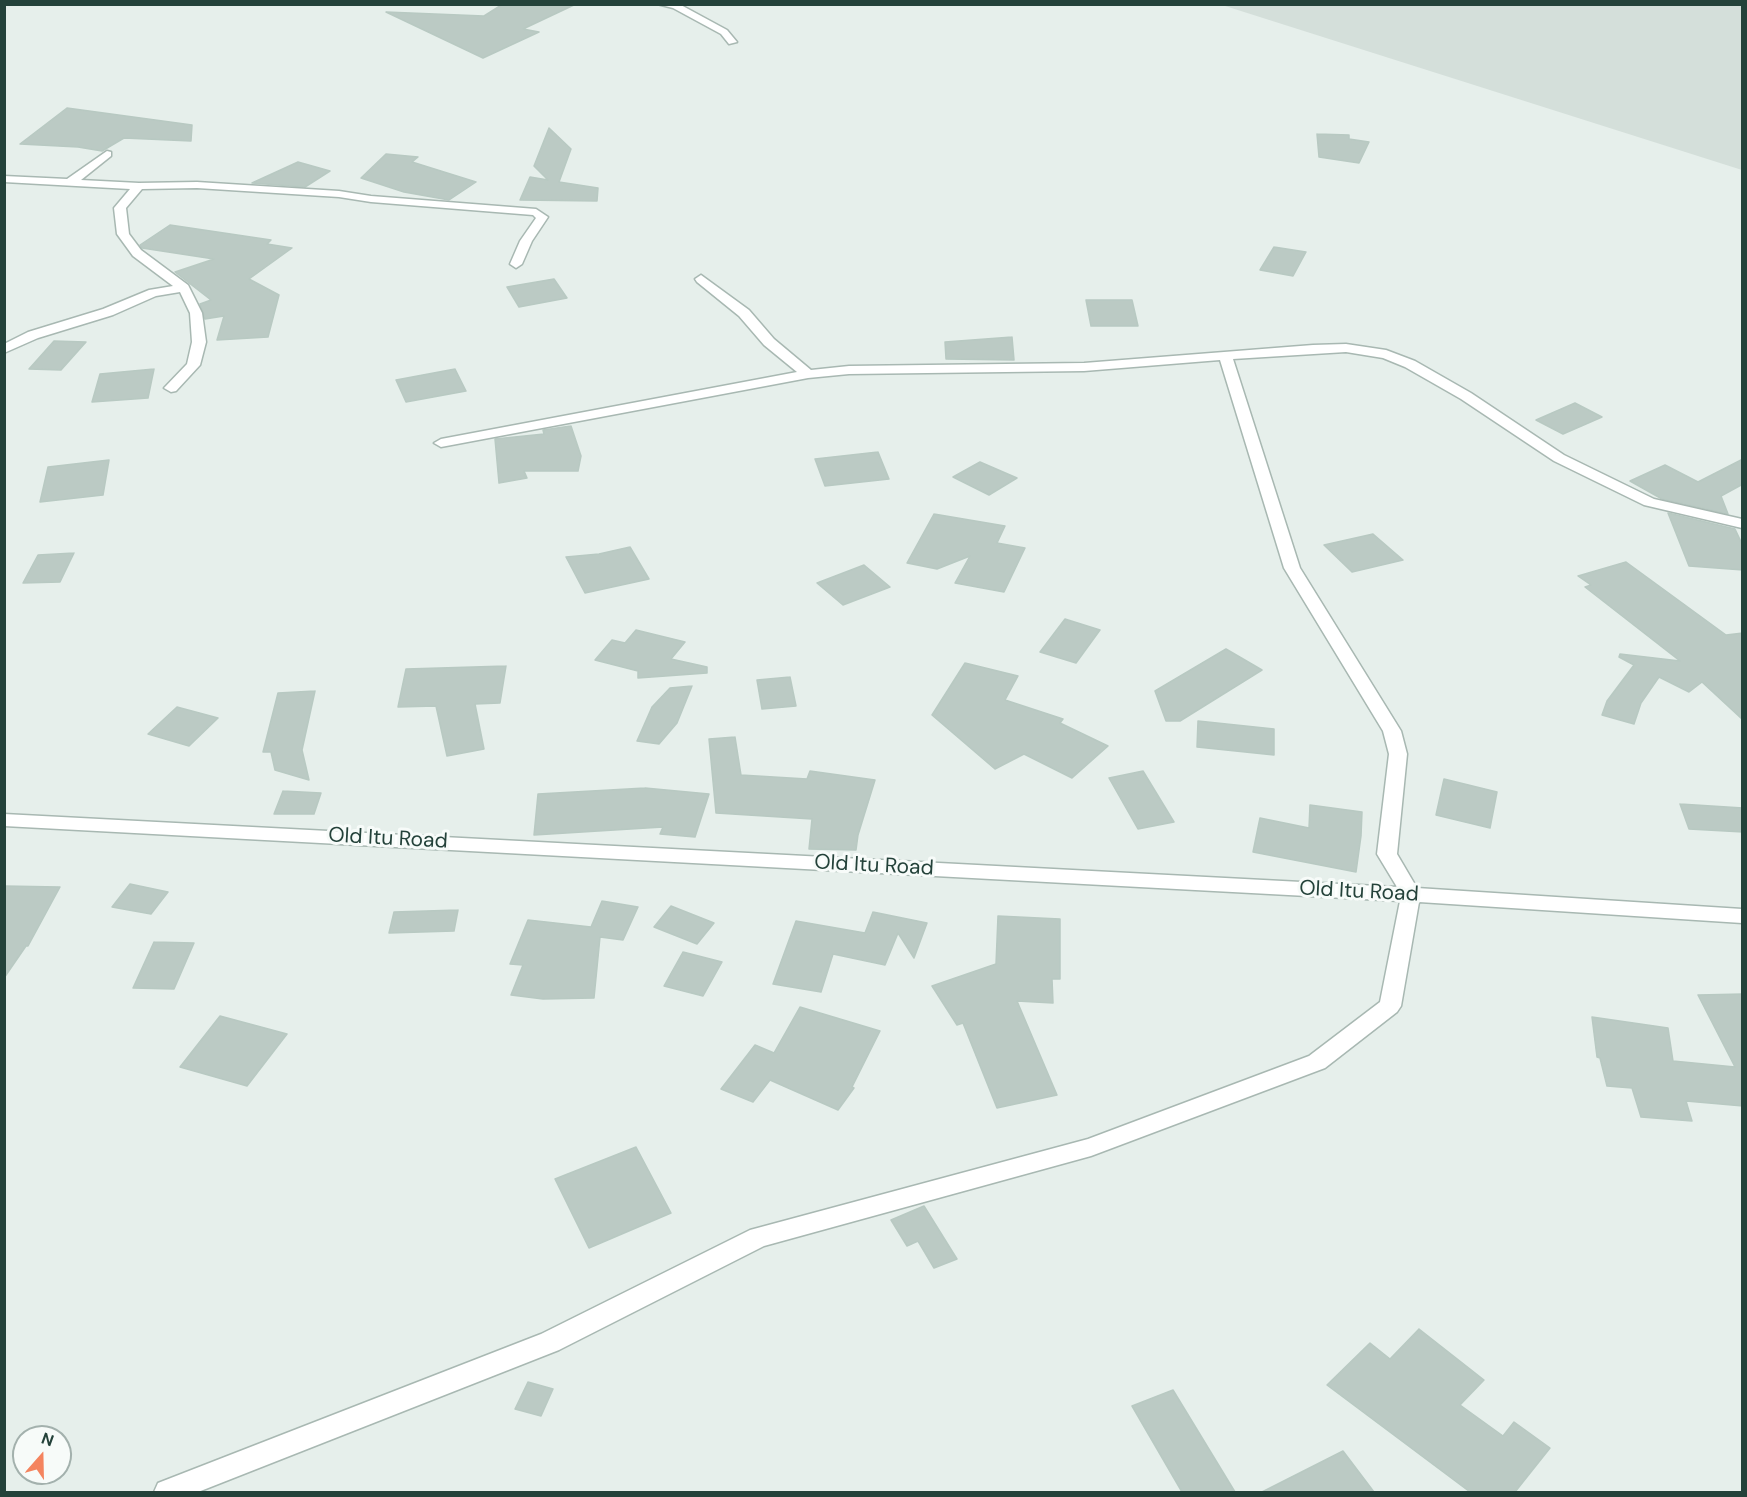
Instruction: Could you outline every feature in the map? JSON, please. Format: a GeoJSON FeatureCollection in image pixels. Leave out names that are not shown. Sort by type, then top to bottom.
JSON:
{"type":"FeatureCollection","features":[{"type":"Feature","properties":{"kind":"street"},"geometry":{"type":"LineString","coordinates":[[661,4],[675,6],[724,32],[732,42]]}},
{"type":"Feature","properties":{"kind":"street"},"geometry":{"type":"LineString","coordinates":[[69,183],[107,154]]}},
{"type":"Feature","properties":{"kind":"street"},"geometry":{"type":"LineString","coordinates":[[4,179],[139,186],[197,185],[339,194],[372,199],[536,213],[542,217],[526,241],[516,264]]}},
{"type":"Feature","properties":{"kind":"street"},"geometry":{"type":"LineString","coordinates":[[139,186],[120,208],[123,234],[137,253],[184,288],[196,313],[199,342],[193,365],[171,388]]}},
{"type":"Feature","properties":{"kind":"street"},"geometry":{"type":"LineString","coordinates":[[701,279],[744,313],[770,342],[808,374]]}},
{"type":"Feature","properties":{"kind":"street"},"geometry":{"type":"LineString","coordinates":[[4,349],[33,335],[108,312],[153,293],[184,288]]}},
{"type":"Feature","properties":{"kind":"street"},"geometry":{"type":"LineString","coordinates":[[441,443],[808,374],[849,370],[1084,367],[1346,348],[1386,354],[1410,364],[1466,396],[1559,458],[1649,502],[1743,523]]}},
{"type":"Feature","properties":{"kind":"street"},"geometry":{"type":"LineString","coordinates":[[167,1492],[550,1342],[758,1237],[1091,1147],[1317,1062],[1390,1006],[1411,895],[1387,854],[1398,754],[1392,731],[1292,568],[1226,357]]}},
{"type":"Feature","properties":{"kind":"street","name":"Old Itu Road"},"geometry":{"type":"LineString","coordinates":[[4,820],[1411,895],[1743,916]]}},
{"type":"Feature","properties":{"kind":"shaded area"},"geometry":{"type":"Polygon","coordinates":[[[1222,5],[1742,5],[1742,170],[1222,5]]]}},
{"type":"Feature","properties":{"kind":"building"},"geometry":{"type":"Polygon","coordinates":[[[503,4],[576,4],[523,29],[539,32],[483,58],[386,12],[484,16],[503,4]]]}},
{"type":"Feature","properties":{"kind":"building"},"geometry":{"type":"Polygon","coordinates":[[[67,108],[192,125],[191,141],[124,138],[102,151],[78,147],[20,144],[67,108]]]}},
{"type":"Feature","properties":{"kind":"building"},"geometry":{"type":"Polygon","coordinates":[[[549,128],[571,149],[559,182],[598,188],[597,201],[520,200],[530,177],[548,180],[534,166],[549,128]]]}},
{"type":"Feature","properties":{"kind":"building"},"geometry":{"type":"Polygon","coordinates":[[[1317,134],[1349,135],[1349,139],[1369,142],[1359,163],[1319,157],[1317,134]]]}},
{"type":"Feature","properties":{"kind":"building"},"geometry":{"type":"Polygon","coordinates":[[[386,154],[418,157],[412,162],[476,182],[449,200],[404,192],[361,178],[386,154]]]}},
{"type":"Feature","properties":{"kind":"building"},"geometry":{"type":"Polygon","coordinates":[[[298,162],[330,171],[305,187],[252,183],[298,162]]]}},
{"type":"Feature","properties":{"kind":"building"},"geometry":{"type":"Polygon","coordinates":[[[170,225],[271,240],[267,244],[292,248],[249,279],[279,295],[268,337],[217,340],[224,316],[205,319],[200,304],[211,300],[175,272],[214,259],[142,248],[140,245],[170,225]]]}},
{"type":"Feature","properties":{"kind":"building"},"geometry":{"type":"Polygon","coordinates":[[[1274,247],[1306,252],[1293,276],[1260,270],[1274,247]]]}},
{"type":"Feature","properties":{"kind":"building"},"geometry":{"type":"Polygon","coordinates":[[[554,279],[567,298],[519,307],[507,287],[554,279]]]}},
{"type":"Feature","properties":{"kind":"building"},"geometry":{"type":"Polygon","coordinates":[[[1086,300],[1132,300],[1138,326],[1091,326],[1086,300]]]}},
{"type":"Feature","properties":{"kind":"building"},"geometry":{"type":"Polygon","coordinates":[[[1012,337],[1014,360],[946,359],[945,342],[1012,337]]]}},
{"type":"Feature","properties":{"kind":"building"},"geometry":{"type":"Polygon","coordinates":[[[54,341],[86,342],[61,370],[29,369],[54,341]]]}},
{"type":"Feature","properties":{"kind":"building"},"geometry":{"type":"Polygon","coordinates":[[[154,369],[148,398],[92,402],[100,374],[154,369]]]}},
{"type":"Feature","properties":{"kind":"building"},"geometry":{"type":"Polygon","coordinates":[[[455,369],[466,391],[406,402],[396,380],[455,369]]]}},
{"type":"Feature","properties":{"kind":"building"},"geometry":{"type":"Polygon","coordinates":[[[1575,403],[1602,417],[1563,434],[1536,420],[1575,403]]]}},
{"type":"Feature","properties":{"kind":"building"},"geometry":{"type":"Polygon","coordinates":[[[571,426],[581,456],[578,471],[524,471],[527,478],[499,483],[495,439],[544,434],[543,430],[571,426]]]}},
{"type":"Feature","properties":{"kind":"building"},"geometry":{"type":"Polygon","coordinates":[[[878,452],[889,479],[825,486],[815,459],[878,452]]]}},
{"type":"Feature","properties":{"kind":"building"},"geometry":{"type":"Polygon","coordinates":[[[1743,459],[1743,484],[1721,496],[1728,514],[1662,499],[1630,481],[1665,465],[1698,482],[1743,459]]]}},
{"type":"Feature","properties":{"kind":"building"},"geometry":{"type":"Polygon","coordinates":[[[109,460],[103,495],[40,502],[48,467],[109,460]]]}},
{"type":"Feature","properties":{"kind":"building"},"geometry":{"type":"Polygon","coordinates":[[[980,462],[1017,478],[989,495],[953,477],[980,462]]]}},
{"type":"Feature","properties":{"kind":"building"},"geometry":{"type":"Polygon","coordinates":[[[1668,513],[1735,529],[1743,546],[1743,570],[1689,566],[1668,513]]]}},
{"type":"Feature","properties":{"kind":"building"},"geometry":{"type":"Polygon","coordinates":[[[934,514],[1005,526],[997,543],[1025,548],[1004,592],[955,583],[970,556],[937,569],[907,563],[934,514]]]}},
{"type":"Feature","properties":{"kind":"building"},"geometry":{"type":"Polygon","coordinates":[[[1373,534],[1403,560],[1352,572],[1324,545],[1373,534]]]}},
{"type":"Feature","properties":{"kind":"building"},"geometry":{"type":"Polygon","coordinates":[[[630,547],[649,579],[585,593],[566,557],[599,554],[630,547]]]}},
{"type":"Feature","properties":{"kind":"building"},"geometry":{"type":"Polygon","coordinates":[[[74,553],[60,582],[23,583],[38,555],[74,553]]]}},
{"type":"Feature","properties":{"kind":"building"},"geometry":{"type":"Polygon","coordinates":[[[1626,562],[1726,635],[1743,633],[1743,720],[1702,682],[1689,692],[1659,677],[1641,703],[1634,724],[1602,715],[1607,701],[1634,665],[1619,657],[1620,654],[1680,661],[1585,587],[1591,585],[1578,576],[1626,562]]]}},
{"type":"Feature","properties":{"kind":"building"},"geometry":{"type":"Polygon","coordinates":[[[864,565],[890,587],[843,605],[817,583],[864,565]]]}},
{"type":"Feature","properties":{"kind":"building"},"geometry":{"type":"Polygon","coordinates":[[[1065,619],[1100,630],[1076,663],[1040,652],[1065,619]]]}},
{"type":"Feature","properties":{"kind":"building"},"geometry":{"type":"Polygon","coordinates":[[[636,630],[685,642],[671,659],[707,667],[707,673],[638,678],[638,671],[595,660],[612,640],[625,643],[636,630]]]}},
{"type":"Feature","properties":{"kind":"building"},"geometry":{"type":"Polygon","coordinates":[[[1226,649],[1262,670],[1180,721],[1166,721],[1155,691],[1226,649]]]}},
{"type":"Feature","properties":{"kind":"building"},"geometry":{"type":"Polygon","coordinates":[[[965,663],[1018,676],[1005,700],[1063,719],[1060,723],[1108,746],[1072,778],[1024,754],[995,769],[932,715],[965,663]]]}},
{"type":"Feature","properties":{"kind":"building"},"geometry":{"type":"Polygon","coordinates":[[[506,666],[500,703],[475,704],[484,749],[447,756],[436,706],[398,707],[406,669],[506,666]]]}},
{"type":"Feature","properties":{"kind":"building"},"geometry":{"type":"Polygon","coordinates":[[[790,677],[796,706],[762,709],[757,680],[790,677]]]}},
{"type":"Feature","properties":{"kind":"building"},"geometry":{"type":"Polygon","coordinates":[[[692,686],[677,723],[659,744],[637,741],[652,707],[670,688],[692,686]]]}},
{"type":"Feature","properties":{"kind":"building"},"geometry":{"type":"Polygon","coordinates":[[[315,691],[302,750],[309,780],[275,770],[271,752],[263,752],[278,693],[315,691]]]}},
{"type":"Feature","properties":{"kind":"building"},"geometry":{"type":"Polygon","coordinates":[[[177,707],[218,718],[189,746],[148,734],[177,707]]]}},
{"type":"Feature","properties":{"kind":"building"},"geometry":{"type":"Polygon","coordinates":[[[1198,721],[1274,729],[1274,755],[1197,747],[1198,721]]]}},
{"type":"Feature","properties":{"kind":"building"},"geometry":{"type":"Polygon","coordinates":[[[735,737],[741,775],[807,779],[810,771],[875,780],[858,835],[856,850],[809,849],[812,819],[716,813],[709,739],[735,737]]]}},
{"type":"Feature","properties":{"kind":"building"},"geometry":{"type":"Polygon","coordinates":[[[1143,771],[1174,822],[1138,829],[1109,778],[1143,771]]]}},
{"type":"Feature","properties":{"kind":"building"},"geometry":{"type":"Polygon","coordinates":[[[1444,779],[1497,792],[1490,828],[1436,815],[1444,779]]]}},
{"type":"Feature","properties":{"kind":"building"},"geometry":{"type":"Polygon","coordinates":[[[645,788],[709,794],[695,837],[660,834],[663,827],[534,835],[538,794],[645,788]]]}},
{"type":"Feature","properties":{"kind":"building"},"geometry":{"type":"Polygon","coordinates":[[[283,791],[321,793],[314,814],[274,814],[283,791]]]}},
{"type":"Feature","properties":{"kind":"building"},"geometry":{"type":"Polygon","coordinates":[[[1680,804],[1743,808],[1743,832],[1689,829],[1680,804]]]}},
{"type":"Feature","properties":{"kind":"building"},"geometry":{"type":"Polygon","coordinates":[[[1310,805],[1362,812],[1356,872],[1253,852],[1260,818],[1309,828],[1310,805]]]}},
{"type":"Feature","properties":{"kind":"building"},"geometry":{"type":"Polygon","coordinates":[[[130,884],[168,892],[151,914],[112,907],[130,884]]]}},
{"type":"Feature","properties":{"kind":"building"},"geometry":{"type":"Polygon","coordinates":[[[4,886],[60,887],[28,946],[4,978],[4,886]]]}},
{"type":"Feature","properties":{"kind":"building"},"geometry":{"type":"Polygon","coordinates":[[[602,901],[638,907],[623,940],[600,937],[594,998],[543,999],[511,995],[523,965],[510,964],[528,920],[591,927],[602,901]]]}},
{"type":"Feature","properties":{"kind":"building"},"geometry":{"type":"Polygon","coordinates":[[[671,906],[714,923],[697,944],[654,927],[671,906]]]}},
{"type":"Feature","properties":{"kind":"building"},"geometry":{"type":"Polygon","coordinates":[[[458,910],[454,931],[389,933],[394,912],[458,910]]]}},
{"type":"Feature","properties":{"kind":"building"},"geometry":{"type":"Polygon","coordinates":[[[873,912],[927,923],[914,958],[898,933],[885,965],[833,954],[821,992],[773,984],[796,921],[865,933],[873,912]]]}},
{"type":"Feature","properties":{"kind":"building"},"geometry":{"type":"Polygon","coordinates":[[[998,916],[1060,919],[1060,979],[1052,979],[1053,1003],[1017,1001],[1057,1095],[997,1108],[963,1023],[957,1025],[932,986],[996,964],[998,916]]]}},
{"type":"Feature","properties":{"kind":"building"},"geometry":{"type":"Polygon","coordinates":[[[154,942],[194,943],[174,989],[133,988],[154,942]]]}},
{"type":"Feature","properties":{"kind":"building"},"geometry":{"type":"Polygon","coordinates":[[[683,952],[722,962],[703,996],[664,986],[683,952]]]}},
{"type":"Feature","properties":{"kind":"building"},"geometry":{"type":"Polygon","coordinates":[[[1743,994],[1743,1106],[1686,1101],[1692,1121],[1641,1117],[1632,1088],[1607,1086],[1600,1058],[1597,1057],[1592,1017],[1668,1028],[1673,1061],[1735,1067],[1698,995],[1743,994]]]}},
{"type":"Feature","properties":{"kind":"building"},"geometry":{"type":"Polygon","coordinates":[[[800,1007],[880,1031],[852,1087],[854,1088],[838,1110],[770,1080],[753,1102],[721,1089],[755,1045],[774,1053],[800,1007]]]}},
{"type":"Feature","properties":{"kind":"building"},"geometry":{"type":"Polygon","coordinates":[[[220,1016],[287,1034],[247,1086],[180,1067],[220,1016]]]}},
{"type":"Feature","properties":{"kind":"building"},"geometry":{"type":"Polygon","coordinates":[[[636,1147],[671,1213],[589,1248],[555,1179],[636,1147]]]}},
{"type":"Feature","properties":{"kind":"building"},"geometry":{"type":"Polygon","coordinates":[[[924,1206],[957,1259],[934,1268],[918,1241],[907,1246],[891,1220],[924,1206]]]}},
{"type":"Feature","properties":{"kind":"building"},"geometry":{"type":"Polygon","coordinates":[[[1419,1329],[1484,1380],[1460,1405],[1503,1436],[1514,1422],[1550,1448],[1515,1492],[1470,1492],[1327,1385],[1370,1343],[1390,1359],[1419,1329]]]}},
{"type":"Feature","properties":{"kind":"building"},"geometry":{"type":"Polygon","coordinates":[[[528,1382],[553,1389],[541,1416],[515,1409],[528,1382]]]}},
{"type":"Feature","properties":{"kind":"building"},"geometry":{"type":"Polygon","coordinates":[[[1173,1390],[1235,1492],[1182,1492],[1132,1406],[1173,1390]]]}},
{"type":"Feature","properties":{"kind":"building"},"geometry":{"type":"Polygon","coordinates":[[[1343,1451],[1374,1492],[1262,1492],[1343,1451]]]}}]}
